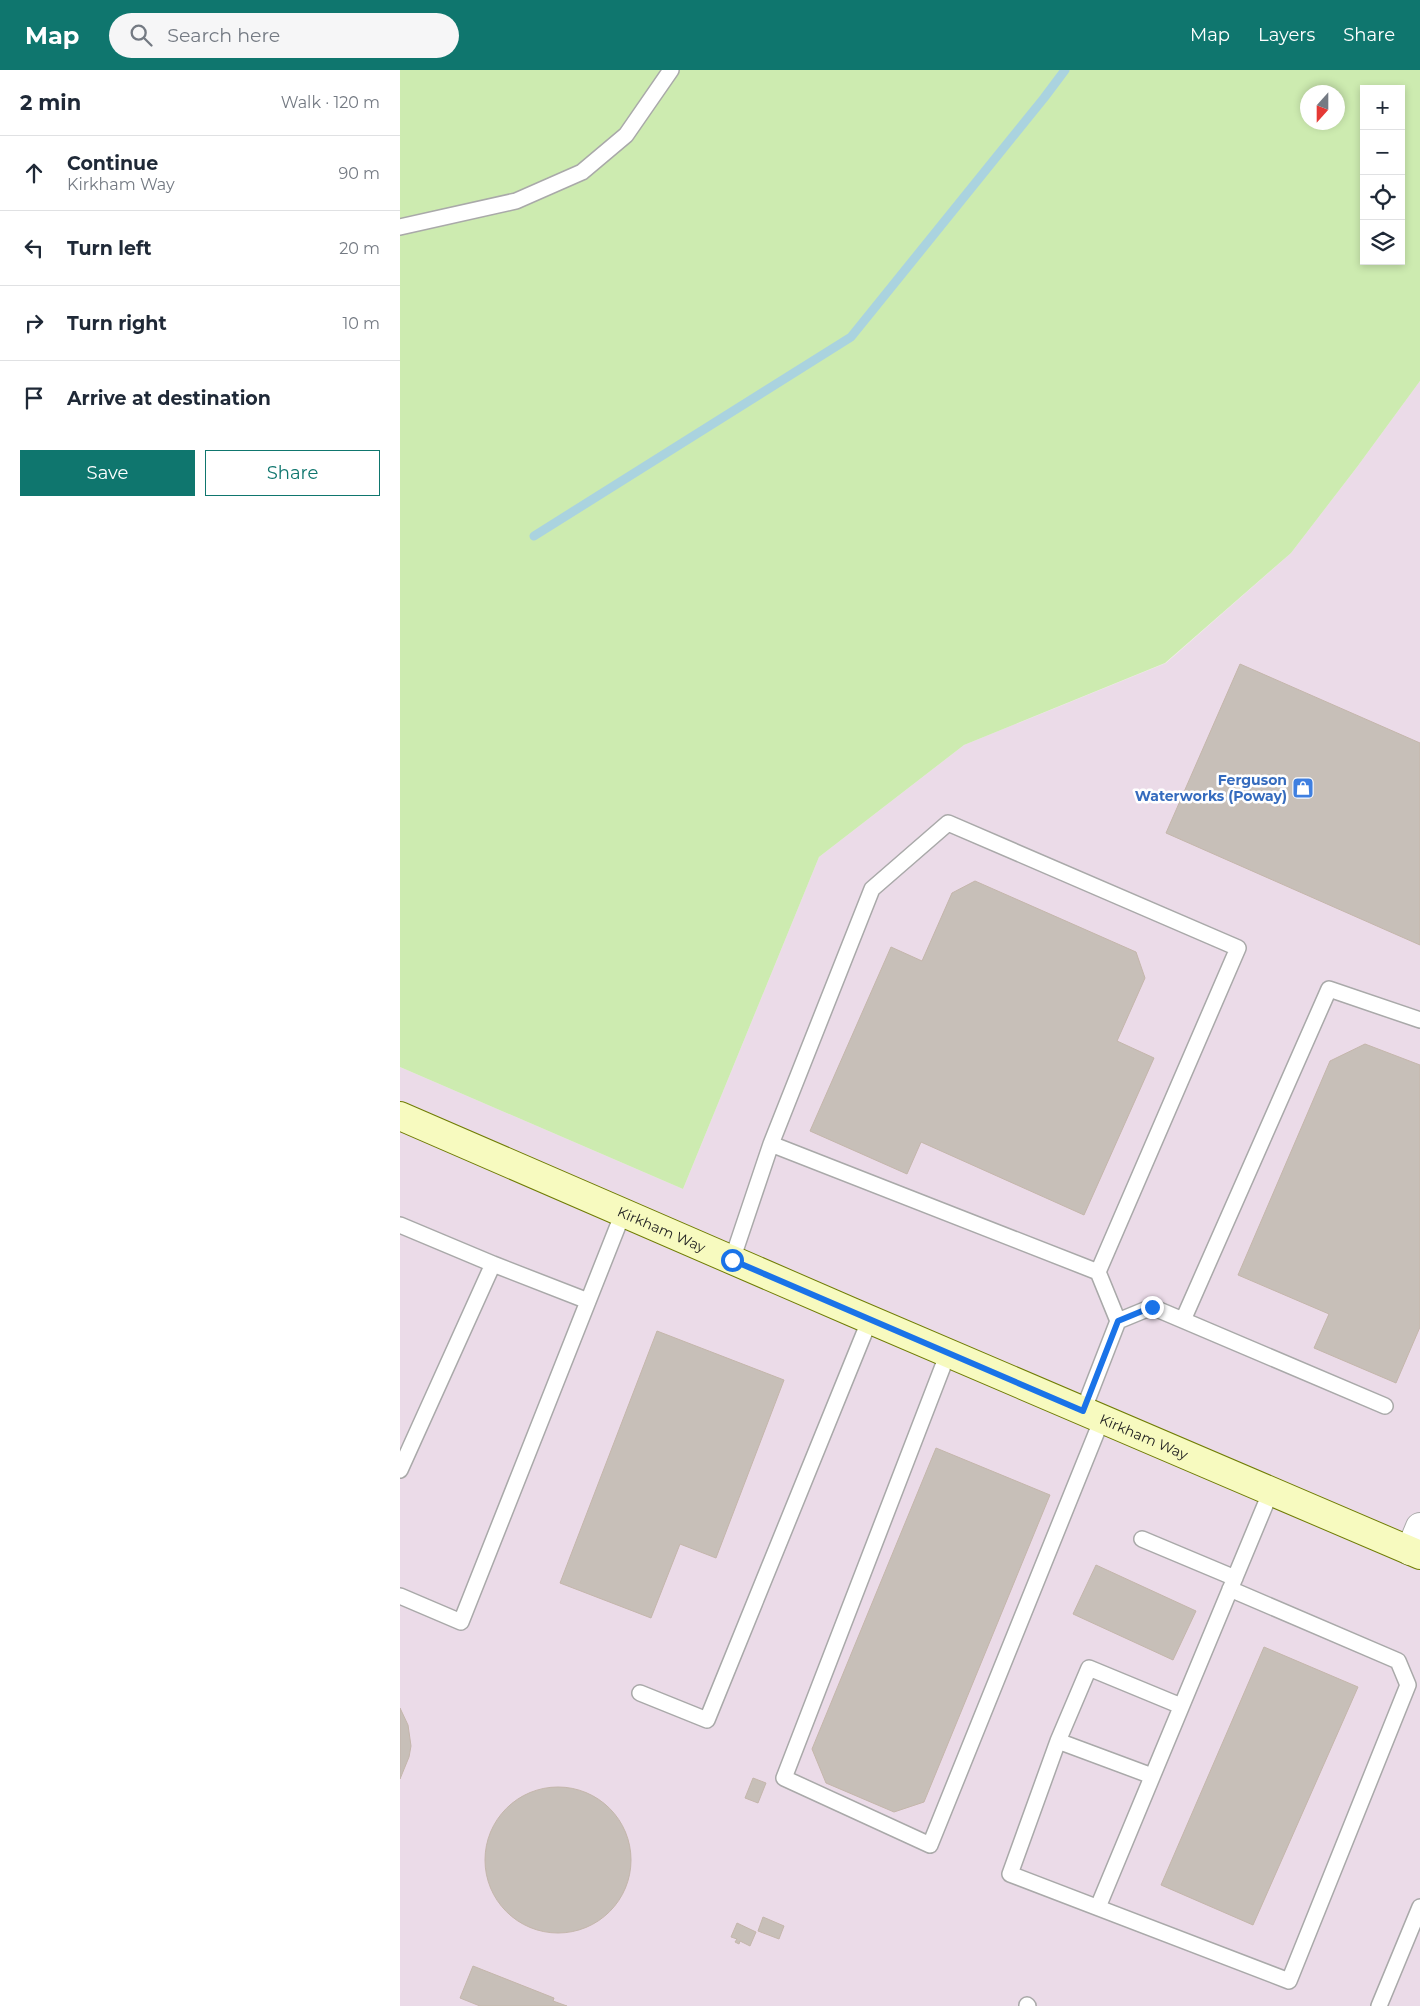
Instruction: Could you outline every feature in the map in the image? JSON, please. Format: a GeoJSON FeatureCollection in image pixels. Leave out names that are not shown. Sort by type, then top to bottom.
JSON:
{"type":"FeatureCollection","features":[{"type":"Feature","properties":{"kind":"main road","name":"Kirkham Way"},"geometry":{"type":"LineString","coordinates":[[400,1116],[1271,1491],[1417,1544]]}},
{"type":"Feature","properties":{"kind":"lane"},"geometry":{"type":"LineString","coordinates":[[400,227],[516,202],[582,172],[626,135],[671,70]]}},
{"type":"Feature","properties":{"kind":"lane"},"geometry":{"type":"LineString","coordinates":[[732,1260],[771,1144],[872,889],[948,822],[1238,948],[1098,1272],[1118,1321],[1092,1415],[930,1845],[784,1778],[948,1353]]}},
{"type":"Feature","properties":{"kind":"lane"},"geometry":{"type":"LineString","coordinates":[[1183,1320],[1329,989],[1420,1020]]}},
{"type":"Feature","properties":{"kind":"lane"},"geometry":{"type":"LineString","coordinates":[[771,1144],[1098,1272]]}},
{"type":"Feature","properties":{"kind":"lane"},"geometry":{"type":"LineString","coordinates":[[400,1596],[461,1622],[623,1212]]}},
{"type":"Feature","properties":{"kind":"lane"},"geometry":{"type":"LineString","coordinates":[[400,1225],[588,1301]]}},
{"type":"Feature","properties":{"kind":"lane"},"geometry":{"type":"LineString","coordinates":[[400,1470],[493,1264]]}},
{"type":"Feature","properties":{"kind":"lane"},"geometry":{"type":"LineString","coordinates":[[1118,1321],[1152,1307],[1385,1406]]}},
{"type":"Feature","properties":{"kind":"lane"},"geometry":{"type":"LineString","coordinates":[[640,1693],[707,1720],[870,1319]]}},
{"type":"Feature","properties":{"kind":"lane"},"geometry":{"type":"LineString","coordinates":[[1098,1907],[1271,1491]]}},
{"type":"Feature","properties":{"kind":"lane"},"geometry":{"type":"LineString","coordinates":[[1142,1540],[1398,1660],[1408,1684],[1289,1981],[1010,1874],[1058,1742],[1089,1668],[1182,1706]]}},
{"type":"Feature","properties":{"kind":"lane"},"geometry":{"type":"LineString","coordinates":[[1058,1742],[1152,1776]]}},
{"type":"Feature","properties":{"kind":"lane"},"geometry":{"type":"LineString","coordinates":[[1379,2006],[1420,1908]]}},
{"type":"Feature","properties":{"kind":"shaded area"},"geometry":{"type":"Polygon","coordinates":[[[1420,381],[1420,2006],[400,2006],[400,1067],[683,1189],[819,857],[964,745],[1166,663],[1291,553],[1420,381]]]}},
{"type":"Feature","properties":{"kind":"green space"},"geometry":{"type":"Polygon","coordinates":[[[400,70],[1420,70],[1420,381],[1291,553],[1165,663],[964,745],[819,857],[683,1189],[400,1067],[400,70]]]}},
{"type":"Feature","properties":{"kind":"building","name":"Ferguson Waterworks (Poway)"},"geometry":{"type":"Polygon","coordinates":[[[1240,664],[1420,743],[1420,945],[1166,833],[1240,664]]]}},
{"type":"Feature","properties":{"kind":"building"},"geometry":{"type":"Polygon","coordinates":[[[975,881],[1136,952],[1145,978],[1117,1041],[1154,1058],[1084,1215],[921,1142],[907,1174],[810,1131],[891,947],[922,961],[952,893],[975,881]]]}},
{"type":"Feature","properties":{"kind":"building"},"geometry":{"type":"Polygon","coordinates":[[[1365,1044],[1420,1065],[1420,1327],[1396,1383],[1314,1348],[1329,1314],[1238,1275],[1330,1061],[1365,1044]]]}},
{"type":"Feature","properties":{"kind":"building"},"geometry":{"type":"Polygon","coordinates":[[[657,1331],[784,1380],[716,1558],[680,1544],[651,1618],[560,1583],[657,1331]]]}},
{"type":"Feature","properties":{"kind":"building"},"geometry":{"type":"Polygon","coordinates":[[[936,1448],[1050,1495],[924,1802],[894,1812],[826,1783],[812,1749],[936,1448]]]}},
{"type":"Feature","properties":{"kind":"building"},"geometry":{"type":"Polygon","coordinates":[[[1096,1565],[1196,1611],[1173,1660],[1073,1614],[1096,1565]]]}},
{"type":"Feature","properties":{"kind":"building"},"geometry":{"type":"Polygon","coordinates":[[[1264,1647],[1358,1687],[1253,1925],[1161,1885],[1264,1647]]]}},
{"type":"Feature","properties":{"kind":"building"},"geometry":{"type":"Polygon","coordinates":[[[400,1708],[408,1725],[411,1746],[409,1757],[400,1779],[400,1708]]]}},
{"type":"Feature","properties":{"kind":"building"},"geometry":{"type":"Polygon","coordinates":[[[753,1778],[766,1783],[758,1803],[745,1798],[753,1778]]]}},
{"type":"Feature","properties":{"kind":"building"},"geometry":{"type":"Polygon","coordinates":[[[558,1787],[586,1792],[610,1808],[626,1832],[631,1860],[626,1888],[610,1912],[586,1928],[558,1933],[530,1928],[506,1912],[490,1888],[485,1860],[490,1832],[506,1808],[530,1792],[558,1787]]]}},
{"type":"Feature","properties":{"kind":"building"},"geometry":{"type":"Polygon","coordinates":[[[763,1917],[784,1926],[779,1939],[758,1931],[763,1917]]]}},
{"type":"Feature","properties":{"kind":"building"},"geometry":{"type":"Polygon","coordinates":[[[737,1923],[756,1932],[750,1946],[740,1941],[739,1944],[735,1942],[737,1939],[731,1937],[737,1923]]]}},
{"type":"Feature","properties":{"kind":"building"},"geometry":{"type":"Polygon","coordinates":[[[473,1966],[554,1998],[553,2001],[567,2006],[480,2006],[460,1998],[473,1966]]]}},
{"type":"Feature","properties":{"kind":"waterway"},"geometry":{"type":"LineString","coordinates":[[534,536],[851,337],[1065,70]]}},
{"type":"Feature","properties":{"kind":"place","name":"Ferguson Waterworks (Poway)"},"geometry":{"type":"Point","coordinates":[1303,788]}},
{"type":"Feature","properties":{"kind":"route"},"geometry":{"type":"LineString","coordinates":[[732,1260],[1083,1411],[1118,1321],[1152,1307]]}}]}
